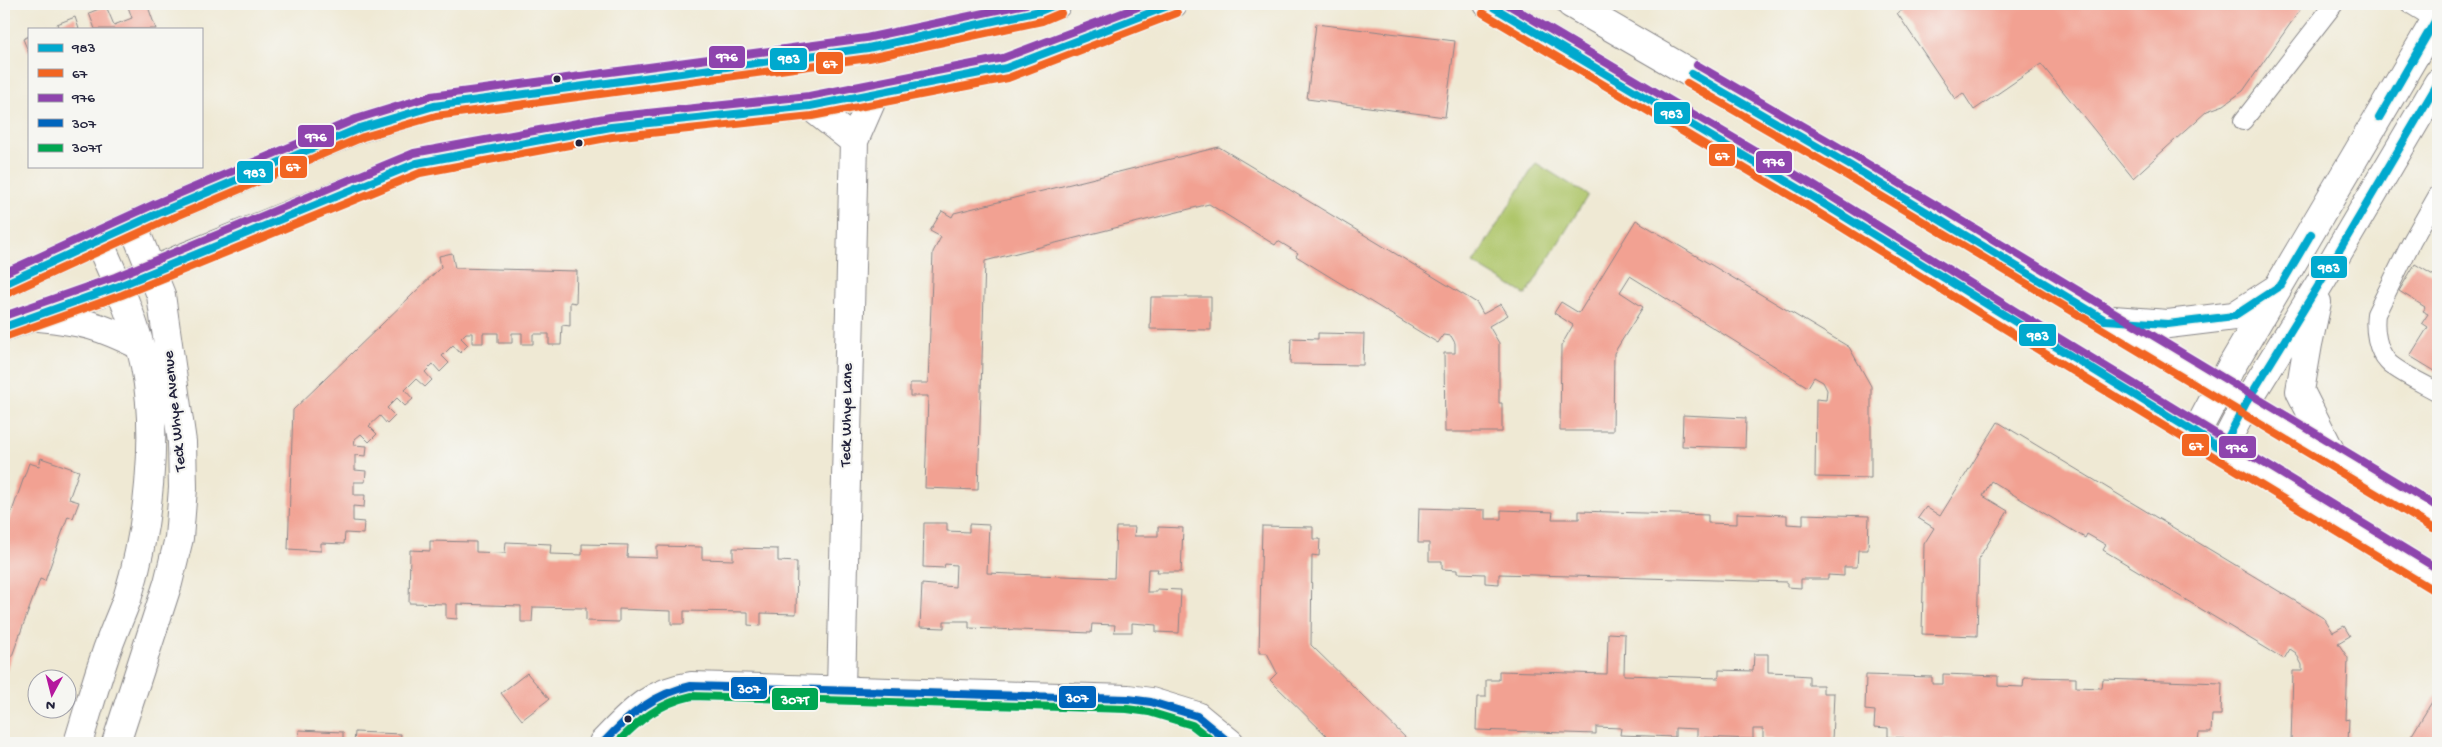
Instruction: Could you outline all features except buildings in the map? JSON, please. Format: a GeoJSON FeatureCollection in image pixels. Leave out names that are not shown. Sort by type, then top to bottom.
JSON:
{"type":"FeatureCollection","features":[{"type":"Feature","properties":{"kind":"main road"},"geometry":{"type":"LineString","coordinates":[[4,284],[133,225],[360,128],[434,106],[868,48],[1040,11],[1057,4]]}},
{"type":"Feature","properties":{"kind":"main road"},"geometry":{"type":"LineString","coordinates":[[4,328],[30,316],[119,286],[417,164],[452,155],[611,127],[810,106],[1006,68],[1173,4]]}},
{"type":"Feature","properties":{"kind":"main road"},"geometry":{"type":"LineString","coordinates":[[1488,4],[1803,191],[2438,580]]}},
{"type":"Feature","properties":{"kind":"main road"},"geometry":{"type":"LineString","coordinates":[[1571,4],[1851,166],[2438,519]]}},
{"type":"Feature","properties":{"kind":"main road"},"geometry":{"type":"LineString","coordinates":[[2196,433],[2437,18]]}},
{"type":"Feature","properties":{"kind":"main road"},"geometry":{"type":"LineString","coordinates":[[2222,449],[2246,403],[2323,278],[2438,83]]}},
{"type":"Feature","properties":{"kind":"main road","name":"Teck Whye Lane"},"geometry":{"type":"LineString","coordinates":[[841,689],[854,141],[875,93]]}},
{"type":"Feature","properties":{"kind":"main road"},"geometry":{"type":"LineString","coordinates":[[810,106],[854,141]]}},
{"type":"Feature","properties":{"kind":"main road","name":"Teck Whye Avenue"},"geometry":{"type":"LineString","coordinates":[[116,743],[162,609],[175,559],[181,514],[182,442],[162,295],[133,225]]}},
{"type":"Feature","properties":{"kind":"main road","name":"Teck Whye Avenue"},"geometry":{"type":"LineString","coordinates":[[78,743],[105,654],[126,599],[143,532],[149,470],[151,414],[145,366],[119,286],[99,242]]}},
{"type":"Feature","properties":{"kind":"main road"},"geometry":{"type":"LineString","coordinates":[[2323,278],[2308,344],[2300,391],[2333,456]]}},
{"type":"Feature","properties":{"kind":"main road"},"geometry":{"type":"LineString","coordinates":[[2105,320],[2168,324],[2234,316],[2281,285]]}},
{"type":"Feature","properties":{"kind":"main road"},"geometry":{"type":"LineString","coordinates":[[30,316],[77,320],[105,329],[139,345]]}},
{"type":"Feature","properties":{"kind":"main road"},"geometry":{"type":"LineString","coordinates":[[603,743],[642,704],[673,688],[690,686],[1128,699],[1151,702],[1197,716],[1230,743]]}},
{"type":"Feature","properties":{"kind":"lane"},"geometry":{"type":"LineString","coordinates":[[2243,121],[2334,4]]}},
{"type":"Feature","properties":{"kind":"lane"},"geometry":{"type":"LineString","coordinates":[[2410,4],[2437,18]]}},
{"type":"Feature","properties":{"kind":"lane"},"geometry":{"type":"LineString","coordinates":[[2438,195],[2412,241],[2376,314],[2374,325],[2377,340],[2388,362],[2438,392]]}},
{"type":"Feature","properties":{"kind":"green space"},"geometry":{"type":"Polygon","coordinates":[[[1536,163],[1588,195],[1526,295],[1473,263],[1536,163]]]}},
{"type":"Feature","properties":{"kind":"transit line","name":"976"},"geometry":{"type":"LineString","coordinates":[[4,273],[157,203],[356,119],[431,96],[866,38],[1026,4]]}},
{"type":"Feature","properties":{"kind":"transit line","name":"983"},"geometry":{"type":"LineString","coordinates":[[4,284],[161,212],[360,128],[434,106],[868,48],[1040,11],[1057,4]]}},
{"type":"Feature","properties":{"kind":"transit line","name":"976"},"geometry":{"type":"LineString","coordinates":[[4,316],[115,277],[414,153],[610,117],[809,96],[1003,58],[1146,4]]}},
{"type":"Feature","properties":{"kind":"transit line","name":"983"},"geometry":{"type":"LineString","coordinates":[[4,327],[119,286],[417,163],[611,127],[810,106],[1006,68],[1173,4]]}},
{"type":"Feature","properties":{"kind":"transit line","name":"983"},"geometry":{"type":"LineString","coordinates":[[1488,4],[1803,191],[2222,449],[2246,403],[2323,278],[2438,83]]}},
{"type":"Feature","properties":{"kind":"transit line","name":"976"},"geometry":{"type":"LineString","coordinates":[[1507,4],[1808,182],[2057,337],[2438,569]]}},
{"type":"Feature","properties":{"kind":"transit line","name":"67"},"geometry":{"type":"LineString","coordinates":[[8,293],[165,221],[363,137],[436,116],[869,58],[1042,21],[1061,13]]}},
{"type":"Feature","properties":{"kind":"transit line","name":"67"},"geometry":{"type":"LineString","coordinates":[[7,336],[122,295],[420,173],[612,137],[812,116],[1008,78],[1177,13]]}},
{"type":"Feature","properties":{"kind":"transit line","name":"67"},"geometry":{"type":"LineString","coordinates":[[1483,13],[1798,200],[2047,355],[2433,590]]}},
{"type":"Feature","properties":{"kind":"transit line","name":"983"},"geometry":{"type":"LineString","coordinates":[[2379,118],[2438,16]]}},
{"type":"Feature","properties":{"kind":"transit line","name":"976"},"geometry":{"type":"LineString","coordinates":[[1697,65],[1856,157],[2438,507]]}},
{"type":"Feature","properties":{"kind":"transit line","name":"983"},"geometry":{"type":"LineString","coordinates":[[1692,74],[1851,166],[2105,320],[2168,324],[2234,316],[2281,285],[2311,234]]}},
{"type":"Feature","properties":{"kind":"transit line","name":"67"},"geometry":{"type":"LineString","coordinates":[[1687,83],[1846,175],[2433,528]]}},
{"type":"Feature","properties":{"kind":"transit line","name":"307"},"geometry":{"type":"LineString","coordinates":[[603,743],[622,723],[642,707],[665,694],[691,686],[1128,699],[1151,702],[1197,716],[1230,743]]}},
{"type":"Feature","properties":{"kind":"transit line","name":"307T"},"geometry":{"type":"LineString","coordinates":[[617,743],[642,720],[660,708],[692,696],[1127,709],[1149,712],[1192,725],[1215,743]]}}]}
